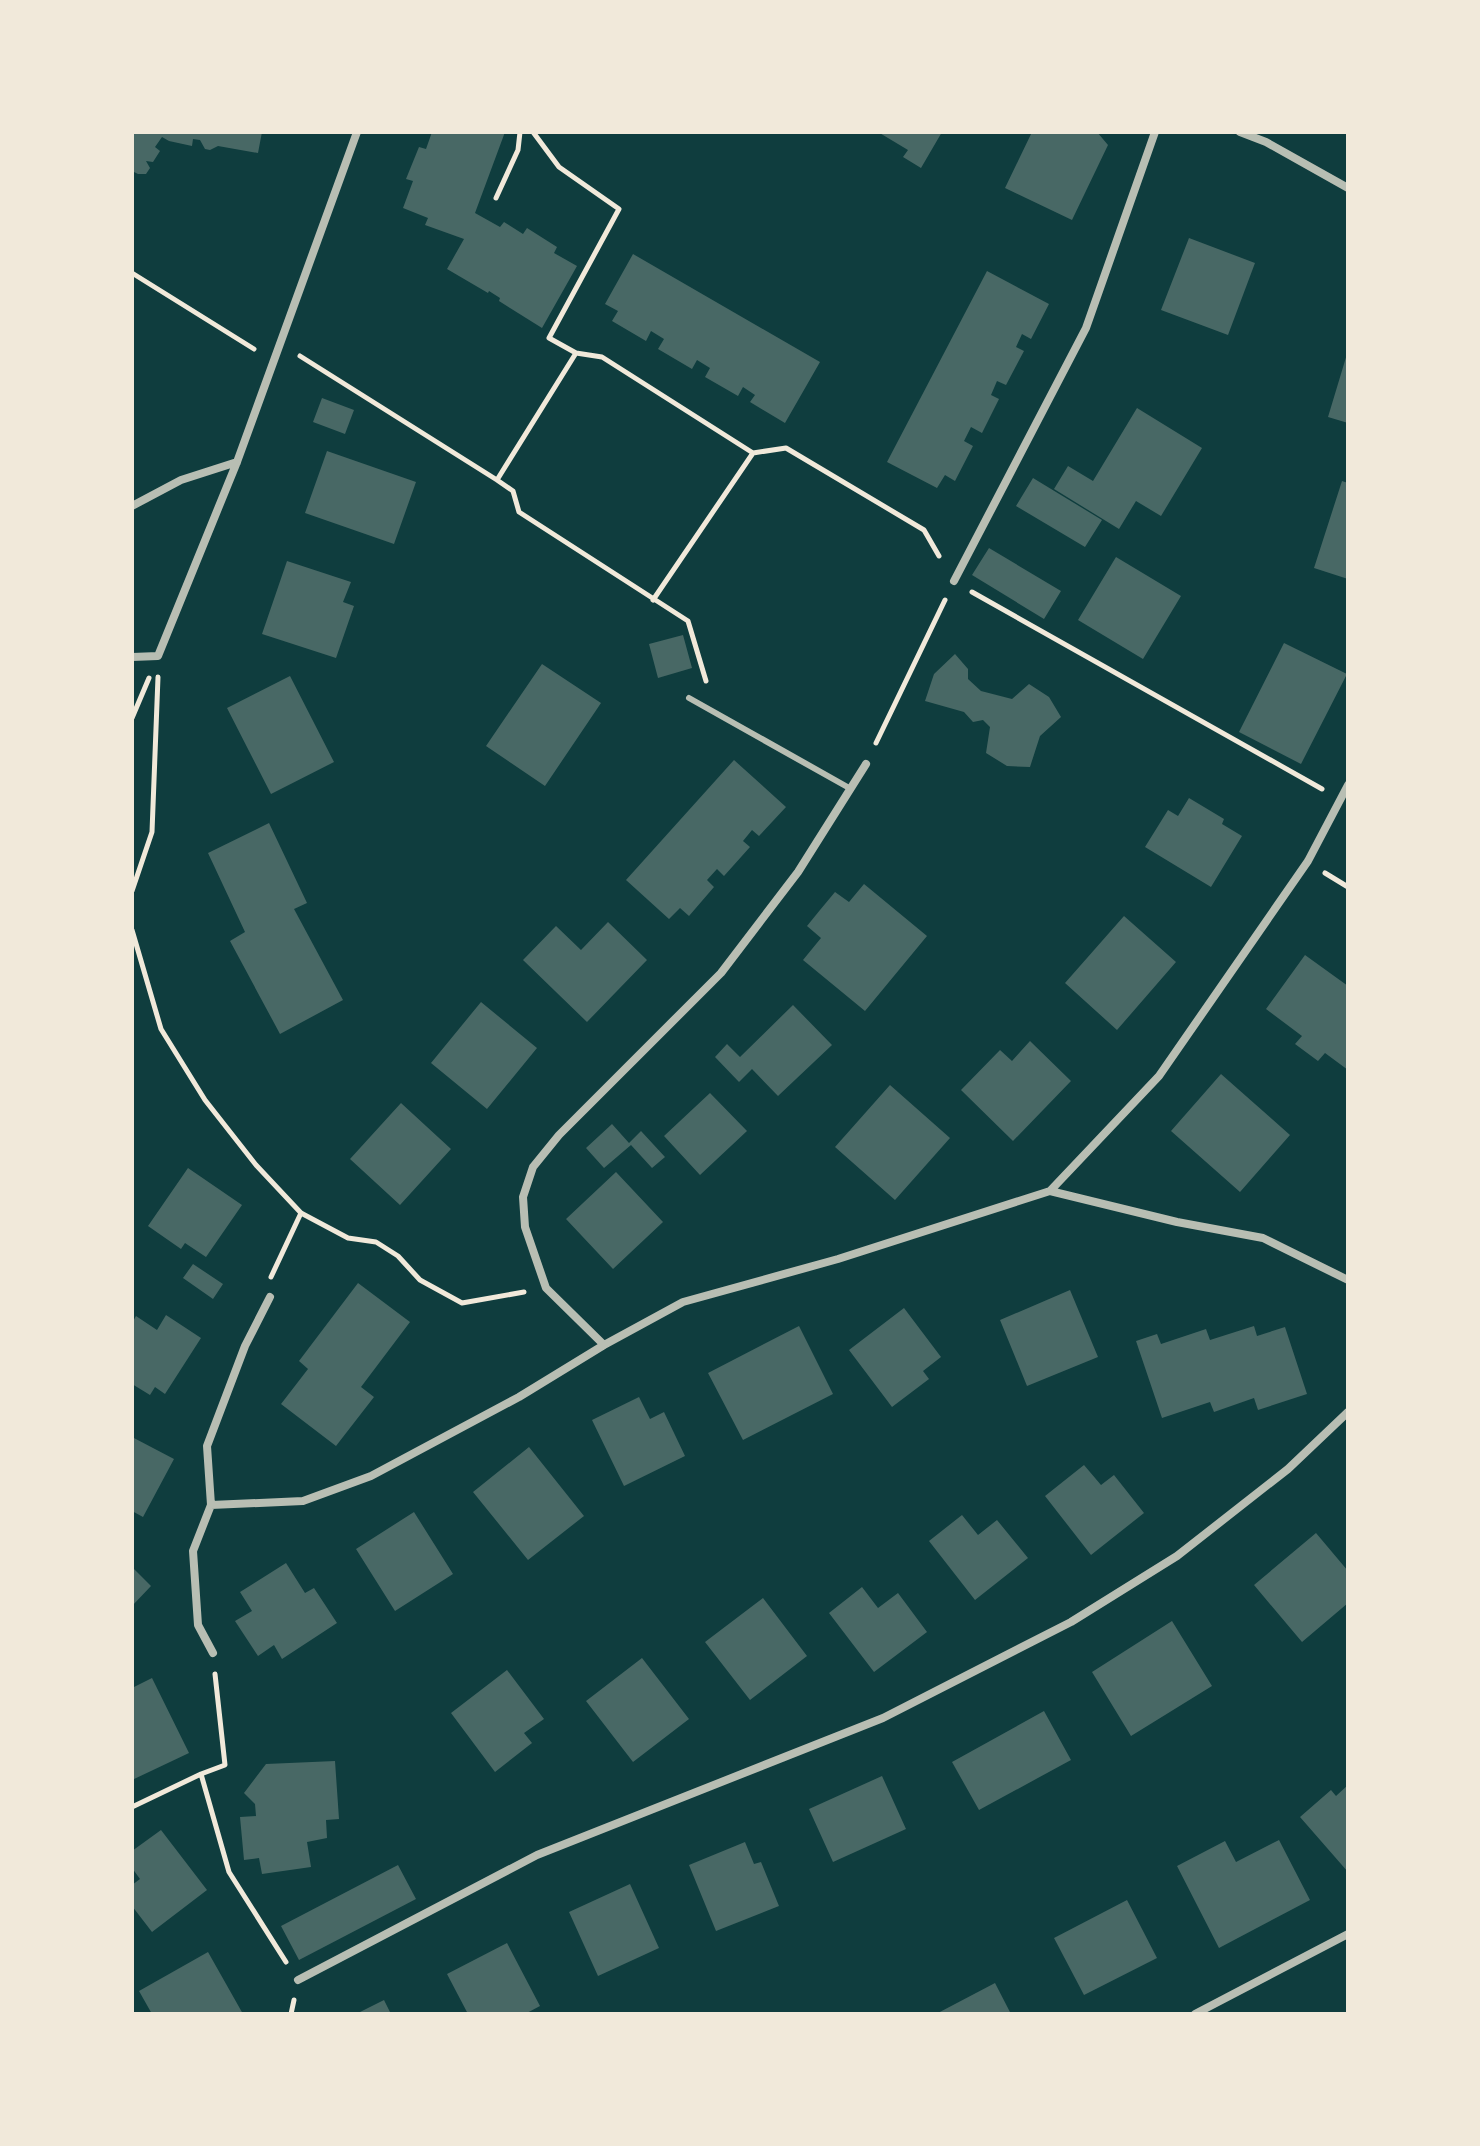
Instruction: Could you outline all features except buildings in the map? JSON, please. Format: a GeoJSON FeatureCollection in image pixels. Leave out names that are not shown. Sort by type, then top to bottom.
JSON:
{"type":"FeatureCollection","features":[{"type":"Feature","properties":{"kind":"street"},"geometry":{"type":"LineString","coordinates":[[132,657],[158,656],[237,462],[357,132]]}},
{"type":"Feature","properties":{"kind":"street"},"geometry":{"type":"LineString","coordinates":[[954,581],[1086,328],[1155,132]]}},
{"type":"Feature","properties":{"kind":"street"},"geometry":{"type":"LineString","coordinates":[[1240,132],[1266,142],[1348,188]]}},
{"type":"Feature","properties":{"kind":"street"},"geometry":{"type":"LineString","coordinates":[[132,506],[181,480],[237,462]]}},
{"type":"Feature","properties":{"kind":"street"},"geometry":{"type":"LineString","coordinates":[[604,1345],[546,1288],[525,1227],[523,1197],[533,1167],[559,1135],[721,973],[798,872],[866,764]]}},
{"type":"Feature","properties":{"kind":"street"},"geometry":{"type":"LineString","coordinates":[[211,1505],[303,1501],[371,1476],[519,1397],[683,1302],[838,1259],[1050,1191],[1159,1076],[1308,861],[1348,785]]}},
{"type":"Feature","properties":{"kind":"street"},"geometry":{"type":"LineString","coordinates":[[1050,1191],[1177,1222],[1263,1238],[1348,1280]]}},
{"type":"Feature","properties":{"kind":"street"},"geometry":{"type":"LineString","coordinates":[[213,1653],[198,1625],[193,1551],[211,1505],[207,1446],[245,1346],[270,1297]]}},
{"type":"Feature","properties":{"kind":"street"},"geometry":{"type":"LineString","coordinates":[[298,1980],[537,1855],[883,1718],[1071,1622],[1177,1556],[1288,1469],[1348,1412]]}},
{"type":"Feature","properties":{"kind":"street"},"geometry":{"type":"LineString","coordinates":[[1195,2014],[1348,1934]]}},
{"type":"Feature","properties":{"kind":"lane"},"geometry":{"type":"LineString","coordinates":[[689,698],[851,789]]}},
{"type":"Feature","properties":{"kind":"path"},"geometry":{"type":"LineString","coordinates":[[496,198],[518,150],[520,132]]}},
{"type":"Feature","properties":{"kind":"path"},"geometry":{"type":"LineString","coordinates":[[497,480],[576,353],[549,338],[619,209],[559,167],[533,132]]}},
{"type":"Feature","properties":{"kind":"path"},"geometry":{"type":"LineString","coordinates":[[132,273],[272,360]]}},
{"type":"Feature","properties":{"kind":"path"},"geometry":{"type":"LineString","coordinates":[[319,368],[497,480],[513,491],[519,512],[688,621],[715,712]]}},
{"type":"Feature","properties":{"kind":"path"},"geometry":{"type":"LineString","coordinates":[[653,600],[753,453]]}},
{"type":"Feature","properties":{"kind":"path"},"geometry":{"type":"LineString","coordinates":[[866,764],[954,581]]}},
{"type":"Feature","properties":{"kind":"path"},"geometry":{"type":"LineString","coordinates":[[132,718],[158,656]]}},
{"type":"Feature","properties":{"kind":"path"},"geometry":{"type":"LineString","coordinates":[[132,891],[152,832],[158,656]]}},
{"type":"Feature","properties":{"kind":"path"},"geometry":{"type":"LineString","coordinates":[[1331,877],[1348,887]]}},
{"type":"Feature","properties":{"kind":"path"},"geometry":{"type":"LineString","coordinates":[[132,930],[161,1029],[205,1100],[256,1165],[301,1213],[348,1238],[376,1242],[398,1256],[420,1280],[462,1303],[546,1288]]}},
{"type":"Feature","properties":{"kind":"path"},"geometry":{"type":"LineString","coordinates":[[270,1297],[272,1271],[301,1213]]}},
{"type":"Feature","properties":{"kind":"path"},"geometry":{"type":"LineString","coordinates":[[132,1807],[225,1765],[213,1653]]}},
{"type":"Feature","properties":{"kind":"path"},"geometry":{"type":"LineString","coordinates":[[201,1774],[229,1872],[298,1980]]}}]}
